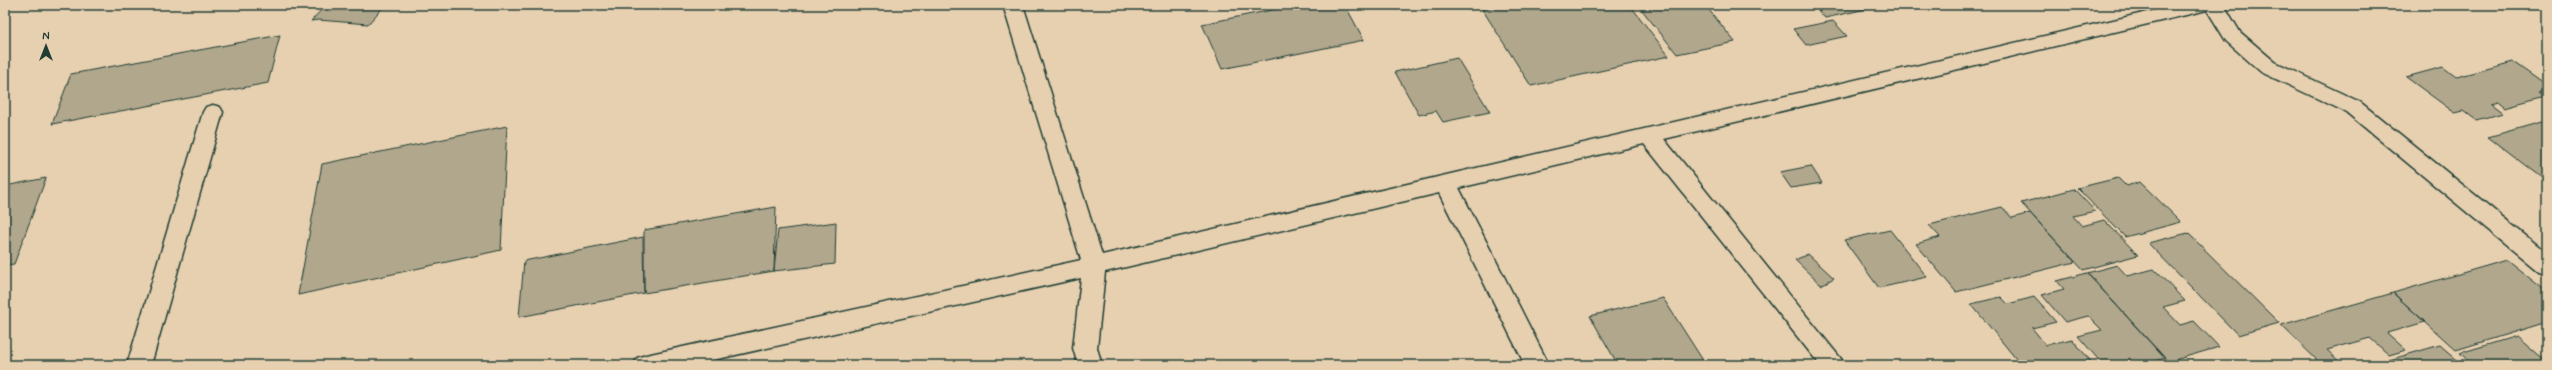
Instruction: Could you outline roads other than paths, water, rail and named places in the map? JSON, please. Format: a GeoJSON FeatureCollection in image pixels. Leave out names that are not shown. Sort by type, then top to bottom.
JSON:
{"type":"FeatureCollection","features":[{"type":"Feature","properties":{"kind":"street"},"geometry":{"type":"LineString","coordinates":[[1013,5],[1094,266],[1085,348],[1090,365]]}},
{"type":"Feature","properties":{"kind":"street"},"geometry":{"type":"LineString","coordinates":[[646,365],[1094,266],[2204,5]]}},
{"type":"Feature","properties":{"kind":"street"},"geometry":{"type":"LineString","coordinates":[[2214,5],[2233,36],[2268,67],[2352,106],[2547,266]]}},
{"type":"Feature","properties":{"kind":"street"},"geometry":{"type":"LineString","coordinates":[[139,365],[213,112]]}},
{"type":"Feature","properties":{"kind":"street"},"geometry":{"type":"LineString","coordinates":[[1649,136],[1834,365]]}},
{"type":"Feature","properties":{"kind":"street"},"geometry":{"type":"LineString","coordinates":[[1446,184],[1537,365]]}}]}
